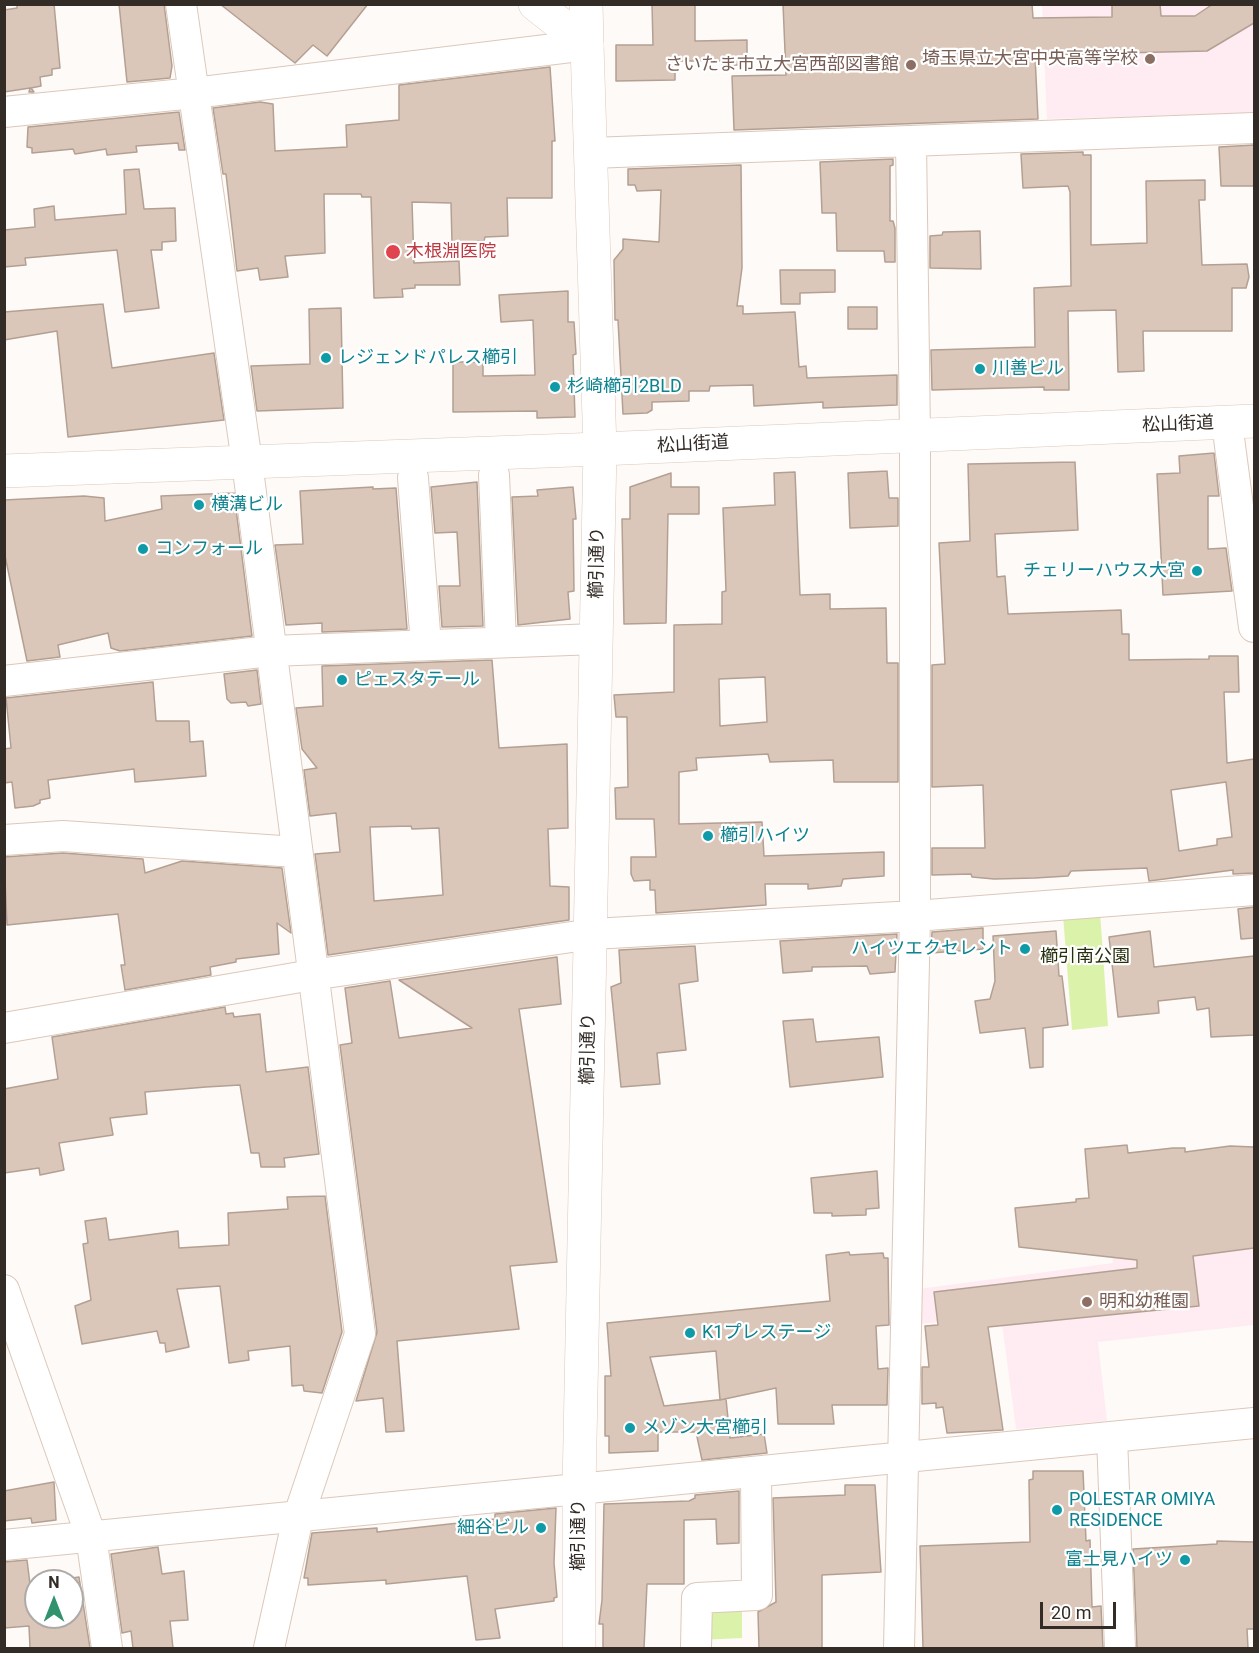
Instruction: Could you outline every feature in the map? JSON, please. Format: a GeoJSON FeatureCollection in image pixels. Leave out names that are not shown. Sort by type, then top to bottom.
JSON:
{"type":"FeatureCollection","features":[{"type":"Feature","properties":{"kind":"street"},"geometry":{"type":"LineString","coordinates":[[181,4],[247,462],[360,1334],[298,1518],[269,1648]]}},
{"type":"Feature","properties":{"kind":"street"},"geometry":{"type":"LineString","coordinates":[[536,4],[587,45]]}},
{"type":"Feature","properties":{"kind":"street"},"geometry":{"type":"LineString","coordinates":[[586,4],[600,449]]}},
{"type":"Feature","properties":{"kind":"street"},"geometry":{"type":"LineString","coordinates":[[4,112],[194,93],[587,45]]}},
{"type":"Feature","properties":{"kind":"street"},"geometry":{"type":"LineString","coordinates":[[591,153],[1254,128]]}},
{"type":"Feature","properties":{"kind":"street"},"geometry":{"type":"LineString","coordinates":[[899,1648],[915,916],[915,435],[911,141]]}},
{"type":"Feature","properties":{"kind":"street"},"geometry":{"type":"LineString","coordinates":[[1240,422],[1254,627]]}},
{"type":"Feature","properties":{"kind":"street","name":"松山街道"},"geometry":{"type":"LineString","coordinates":[[4,471],[1240,422]]}},
{"type":"Feature","properties":{"kind":"street","name":"櫛引通り"},"geometry":{"type":"LineString","coordinates":[[579,1648],[579,1489],[600,449]]}},
{"type":"Feature","properties":{"kind":"street"},"geometry":{"type":"LineString","coordinates":[[494,475],[501,642]]}},
{"type":"Feature","properties":{"kind":"street"},"geometry":{"type":"LineString","coordinates":[[413,478],[426,645]]}},
{"type":"Feature","properties":{"kind":"street"},"geometry":{"type":"LineString","coordinates":[[4,681],[270,651],[597,639]]}},
{"type":"Feature","properties":{"kind":"street"},"geometry":{"type":"LineString","coordinates":[[4,840],[63,836],[296,852]]}},
{"type":"Feature","properties":{"kind":"street"},"geometry":{"type":"LineString","coordinates":[[4,1028],[312,975],[592,934],[915,916],[1254,890]]}},
{"type":"Feature","properties":{"kind":"street"},"geometry":{"type":"LineString","coordinates":[[4,1290],[91,1536],[107,1648]]}},
{"type":"Feature","properties":{"kind":"street"},"geometry":{"type":"LineString","coordinates":[[4,1545],[1254,1423]]}},
{"type":"Feature","properties":{"kind":"street"},"geometry":{"type":"LineString","coordinates":[[1112,1437],[1120,1648]]}},
{"type":"Feature","properties":{"kind":"street"},"geometry":{"type":"LineString","coordinates":[[696,1648],[697,1598],[757,1595],[756,1472]]}},
{"type":"Feature","properties":{"kind":"shaded area","name":"埼玉県立大宮中央高等学校"},"geometry":{"type":"Polygon","coordinates":[[[1042,5],[1254,5],[1254,113],[1047,119],[1042,5]]]}},
{"type":"Feature","properties":{"kind":"shaded area","name":"明和幼稚園"},"geometry":{"type":"Polygon","coordinates":[[[1254,1183],[1254,1325],[1098,1342],[1107,1421],[1016,1429],[1001,1316],[920,1324],[919,1289],[1113,1263],[1106,1199],[1254,1183]]]}},
{"type":"Feature","properties":{"kind":"green space","name":"櫛引南公園"},"geometry":{"type":"Polygon","coordinates":[[[1100,912],[1108,1026],[1072,1030],[1063,915],[1100,912]]]}},
{"type":"Feature","properties":{"kind":"green space"},"geometry":{"type":"Polygon","coordinates":[[[742,1602],[742,1638],[700,1640],[701,1603],[742,1602]]]}},
{"type":"Feature","properties":{"kind":"building"},"geometry":{"type":"Polygon","coordinates":[[[17,4],[54,4],[60,68],[52,69],[52,75],[40,77],[41,86],[31,88],[34,92],[29,92],[30,88],[4,92],[4,10],[17,8],[17,4]]]}},
{"type":"Feature","properties":{"kind":"building"},"geometry":{"type":"Polygon","coordinates":[[[119,4],[164,4],[172,66],[170,78],[127,82],[119,4]]]}},
{"type":"Feature","properties":{"kind":"building"},"geometry":{"type":"Polygon","coordinates":[[[220,4],[368,4],[327,56],[313,45],[295,63],[220,4]]]}},
{"type":"Feature","properties":{"kind":"building"},"geometry":{"type":"Polygon","coordinates":[[[652,4],[695,4],[695,41],[747,40],[747,65],[722,65],[722,61],[675,61],[675,80],[616,81],[616,45],[653,45],[652,4]]]}},
{"type":"Feature","properties":{"kind":"building","name":"さいたま市立大宮西部図書館"},"geometry":{"type":"Polygon","coordinates":[[[783,4],[1032,4],[1033,18],[1112,17],[1112,4],[1160,4],[1161,16],[1195,16],[1213,4],[1254,4],[1254,23],[1207,51],[1035,55],[1038,119],[734,130],[732,76],[786,75],[783,4]]]}},
{"type":"Feature","properties":{"kind":"building"},"geometry":{"type":"Polygon","coordinates":[[[550,67],[555,141],[552,141],[552,198],[507,198],[508,236],[485,237],[484,241],[452,243],[451,203],[412,202],[414,263],[459,261],[460,285],[415,285],[415,288],[402,289],[403,297],[374,298],[371,197],[362,197],[361,194],[324,194],[325,253],[285,256],[288,277],[260,280],[258,268],[237,271],[226,174],[223,174],[213,108],[260,102],[273,104],[275,151],[347,147],[346,125],[399,120],[399,85],[550,67]]]}},
{"type":"Feature","properties":{"kind":"building"},"geometry":{"type":"Polygon","coordinates":[[[179,112],[185,150],[179,150],[178,143],[136,146],[137,152],[107,155],[106,149],[75,154],[73,149],[32,153],[32,148],[27,147],[28,127],[179,112]]]}},
{"type":"Feature","properties":{"kind":"building"},"geometry":{"type":"Polygon","coordinates":[[[1254,145],[1254,186],[1221,186],[1219,147],[1254,145]]]}},
{"type":"Feature","properties":{"kind":"building"},"geometry":{"type":"Polygon","coordinates":[[[1083,152],[1083,155],[1091,155],[1091,245],[1147,243],[1146,181],[1205,180],[1205,200],[1199,200],[1202,265],[1247,264],[1249,277],[1246,288],[1232,288],[1232,331],[1143,331],[1144,371],[1118,372],[1116,310],[1068,311],[1069,390],[1044,390],[1044,387],[932,390],[931,350],[1035,347],[1034,288],[1071,286],[1070,192],[1068,186],[1023,188],[1021,154],[1083,152]]]}},
{"type":"Feature","properties":{"kind":"building"},"geometry":{"type":"Polygon","coordinates":[[[893,159],[893,165],[890,166],[890,221],[893,221],[895,228],[895,262],[885,262],[884,251],[837,251],[836,213],[822,213],[820,162],[893,159]]]}},
{"type":"Feature","properties":{"kind":"building"},"geometry":{"type":"Polygon","coordinates":[[[741,165],[742,268],[737,306],[743,306],[743,314],[795,312],[799,367],[806,366],[807,378],[897,375],[897,405],[823,408],[823,402],[754,406],[753,385],[710,386],[709,391],[689,391],[689,401],[652,402],[652,410],[647,413],[623,414],[618,320],[615,320],[614,260],[623,249],[623,239],[659,242],[661,190],[637,191],[635,185],[628,185],[628,169],[741,165]]]}},
{"type":"Feature","properties":{"kind":"building"},"geometry":{"type":"Polygon","coordinates":[[[139,169],[144,209],[175,208],[176,241],[162,242],[162,250],[151,250],[159,308],[125,312],[117,250],[25,258],[26,265],[4,267],[4,230],[35,227],[34,209],[54,206],[55,220],[126,214],[124,170],[139,169]]]}},
{"type":"Feature","properties":{"kind":"building"},"geometry":{"type":"Polygon","coordinates":[[[980,231],[981,269],[930,268],[930,236],[942,235],[943,232],[980,231]]]}},
{"type":"Feature","properties":{"kind":"building"},"geometry":{"type":"Polygon","coordinates":[[[780,270],[835,270],[835,292],[800,293],[800,304],[781,304],[780,270]]]}},
{"type":"Feature","properties":{"kind":"building"},"geometry":{"type":"Polygon","coordinates":[[[568,291],[568,322],[574,322],[576,354],[573,355],[575,417],[537,418],[537,411],[453,412],[453,362],[483,362],[483,376],[535,375],[533,320],[501,322],[499,295],[568,291]]]}},
{"type":"Feature","properties":{"kind":"building"},"geometry":{"type":"Polygon","coordinates":[[[103,304],[112,368],[214,353],[224,420],[68,437],[57,331],[4,340],[4,312],[103,304]]]}},
{"type":"Feature","properties":{"kind":"building"},"geometry":{"type":"Polygon","coordinates":[[[848,307],[877,307],[877,329],[848,329],[848,307]]]}},
{"type":"Feature","properties":{"kind":"building"},"geometry":{"type":"Polygon","coordinates":[[[341,308],[343,408],[257,411],[251,366],[310,364],[309,309],[341,308]]]}},
{"type":"Feature","properties":{"kind":"building"},"geometry":{"type":"Polygon","coordinates":[[[1214,453],[1219,496],[1208,496],[1208,549],[1226,548],[1232,591],[1163,595],[1157,474],[1180,473],[1179,456],[1214,453]]]}},
{"type":"Feature","properties":{"kind":"building"},"geometry":{"type":"Polygon","coordinates":[[[1075,462],[1078,530],[995,534],[997,577],[1005,576],[1008,614],[1121,610],[1122,634],[1129,634],[1129,660],[1209,659],[1209,656],[1238,656],[1239,692],[1224,692],[1227,763],[1254,759],[1254,873],[1233,874],[1233,870],[1149,881],[1147,868],[1071,871],[1068,876],[1035,878],[994,879],[972,877],[971,874],[932,875],[932,848],[985,848],[983,785],[932,787],[932,665],[945,664],[939,543],[970,541],[968,464],[1075,462]],[[1226,782],[1171,790],[1179,851],[1217,845],[1217,839],[1232,837],[1226,782]]]}},
{"type":"Feature","properties":{"kind":"building"},"geometry":{"type":"Polygon","coordinates":[[[887,471],[889,498],[898,498],[898,526],[850,528],[848,473],[887,471]]]}},
{"type":"Feature","properties":{"kind":"building"},"geometry":{"type":"Polygon","coordinates":[[[795,472],[800,595],[830,594],[830,609],[886,608],[887,663],[898,663],[898,782],[834,782],[833,760],[770,762],[768,754],[696,758],[697,770],[679,772],[679,824],[762,822],[764,856],[884,852],[884,876],[843,879],[841,886],[808,889],[808,884],[765,884],[766,905],[656,913],[655,890],[650,890],[650,880],[634,881],[631,874],[631,857],[656,857],[654,819],[616,819],[615,788],[628,787],[627,717],[616,717],[614,695],[674,692],[674,625],[722,624],[722,592],[726,591],[723,508],[775,505],[774,473],[795,472]],[[765,677],[719,679],[720,726],[767,722],[765,677]]]}},
{"type":"Feature","properties":{"kind":"building"},"geometry":{"type":"Polygon","coordinates":[[[671,473],[671,487],[699,487],[699,514],[668,514],[666,623],[624,624],[622,519],[630,519],[630,487],[671,473]]]}},
{"type":"Feature","properties":{"kind":"building"},"geometry":{"type":"Polygon","coordinates":[[[477,482],[483,626],[442,627],[439,586],[460,586],[457,532],[435,533],[431,487],[477,482]]]}},
{"type":"Feature","properties":{"kind":"building"},"geometry":{"type":"Polygon","coordinates":[[[373,487],[373,489],[396,488],[407,629],[322,632],[322,623],[286,625],[275,545],[303,544],[300,491],[373,487]]]}},
{"type":"Feature","properties":{"kind":"building"},"geometry":{"type":"Polygon","coordinates":[[[573,487],[576,519],[573,519],[574,591],[568,592],[570,619],[518,625],[512,497],[538,496],[537,490],[573,487]]]}},
{"type":"Feature","properties":{"kind":"building"},"geometry":{"type":"Polygon","coordinates":[[[234,493],[252,636],[120,651],[111,648],[108,633],[58,645],[60,657],[27,661],[4,551],[4,500],[84,496],[104,498],[105,521],[162,509],[161,496],[234,493]]]}},
{"type":"Feature","properties":{"kind":"building"},"geometry":{"type":"Polygon","coordinates":[[[492,660],[499,748],[567,744],[568,828],[548,829],[550,886],[569,887],[569,920],[328,955],[315,854],[340,852],[336,813],[310,816],[304,770],[317,768],[302,749],[296,708],[323,706],[322,666],[492,660]],[[411,826],[370,827],[374,901],[443,895],[439,828],[412,829],[411,826]]]}},
{"type":"Feature","properties":{"kind":"building"},"geometry":{"type":"Polygon","coordinates":[[[257,670],[261,704],[248,706],[246,702],[231,703],[227,699],[224,674],[257,670]]]}},
{"type":"Feature","properties":{"kind":"building"},"geometry":{"type":"Polygon","coordinates":[[[153,682],[156,721],[189,721],[190,742],[203,741],[206,776],[135,782],[134,769],[48,780],[50,798],[40,800],[40,803],[33,806],[15,808],[12,782],[4,783],[4,749],[11,748],[6,698],[153,682]]]}},
{"type":"Feature","properties":{"kind":"building"},"geometry":{"type":"Polygon","coordinates":[[[63,853],[143,859],[145,873],[182,861],[282,868],[291,933],[277,923],[279,954],[236,959],[236,962],[210,967],[211,975],[125,990],[121,965],[125,965],[118,914],[7,925],[4,857],[63,853]]]}},
{"type":"Feature","properties":{"kind":"building"},"geometry":{"type":"Polygon","coordinates":[[[1254,907],[1254,938],[1241,939],[1238,909],[1254,907]]]}},
{"type":"Feature","properties":{"kind":"building"},"geometry":{"type":"Polygon","coordinates":[[[983,928],[983,949],[931,953],[932,932],[983,928]]]}},
{"type":"Feature","properties":{"kind":"building"},"geometry":{"type":"Polygon","coordinates":[[[1056,931],[1059,976],[1062,976],[1068,1025],[1043,1028],[1043,1067],[1030,1068],[1025,1028],[980,1033],[975,1001],[990,999],[995,981],[993,936],[1056,931]]]}},
{"type":"Feature","properties":{"kind":"building"},"geometry":{"type":"Polygon","coordinates":[[[1150,931],[1154,967],[1254,956],[1254,1035],[1211,1037],[1209,1008],[1197,1010],[1195,997],[1158,1001],[1159,1013],[1118,1017],[1109,937],[1150,931]]]}},
{"type":"Feature","properties":{"kind":"building"},"geometry":{"type":"Polygon","coordinates":[[[897,934],[895,972],[870,974],[867,966],[812,967],[812,971],[783,973],[780,941],[897,934]]]}},
{"type":"Feature","properties":{"kind":"building"},"geometry":{"type":"Polygon","coordinates":[[[695,946],[698,981],[679,984],[686,1050],[657,1053],[660,1084],[621,1087],[611,987],[621,983],[619,950],[695,946]]]}},
{"type":"Feature","properties":{"kind":"building"},"geometry":{"type":"Polygon","coordinates":[[[557,957],[561,1004],[519,1009],[557,1262],[510,1266],[519,1329],[397,1341],[404,1431],[386,1432],[383,1398],[356,1401],[377,1332],[340,1045],[352,1043],[345,988],[390,981],[399,1038],[472,1028],[399,980],[557,957]]]}},
{"type":"Feature","properties":{"kind":"building"},"geometry":{"type":"Polygon","coordinates":[[[225,1007],[226,1014],[233,1013],[234,1017],[260,1014],[266,1072],[308,1067],[319,1154],[284,1158],[285,1167],[261,1167],[259,1153],[251,1153],[240,1085],[206,1087],[145,1092],[147,1114],[110,1118],[113,1135],[59,1143],[64,1170],[40,1175],[39,1168],[4,1173],[4,1089],[58,1079],[52,1037],[225,1007]]]}},
{"type":"Feature","properties":{"kind":"building"},"geometry":{"type":"Polygon","coordinates":[[[813,1019],[816,1042],[879,1037],[883,1077],[790,1087],[783,1021],[813,1019]]]}},
{"type":"Feature","properties":{"kind":"building"},"geometry":{"type":"Polygon","coordinates":[[[1127,1145],[1128,1153],[1173,1148],[1185,1148],[1185,1152],[1230,1146],[1254,1147],[1254,1248],[1193,1256],[1199,1306],[988,1327],[1003,1430],[947,1433],[943,1407],[936,1408],[936,1403],[922,1404],[922,1367],[929,1367],[925,1326],[938,1325],[934,1292],[1137,1268],[1137,1260],[1019,1247],[1015,1208],[1076,1202],[1076,1199],[1089,1198],[1085,1149],[1127,1145]]]}},
{"type":"Feature","properties":{"kind":"building"},"geometry":{"type":"Polygon","coordinates":[[[877,1171],[879,1208],[866,1209],[866,1215],[832,1216],[832,1213],[814,1213],[811,1178],[877,1171]]]}},
{"type":"Feature","properties":{"kind":"building"},"geometry":{"type":"Polygon","coordinates":[[[325,1196],[342,1332],[322,1393],[304,1391],[303,1385],[292,1386],[290,1346],[248,1351],[249,1360],[229,1363],[220,1286],[177,1289],[189,1347],[166,1352],[165,1343],[160,1343],[157,1331],[82,1344],[75,1306],[91,1300],[83,1244],[88,1243],[85,1221],[106,1218],[109,1240],[178,1231],[179,1248],[229,1245],[228,1213],[288,1209],[287,1197],[325,1196]]]}},
{"type":"Feature","properties":{"kind":"building"},"geometry":{"type":"Polygon","coordinates":[[[849,1252],[850,1255],[883,1253],[884,1258],[888,1258],[889,1325],[876,1326],[878,1369],[888,1368],[887,1405],[832,1405],[834,1424],[778,1424],[776,1388],[723,1399],[726,1399],[730,1438],[764,1434],[767,1453],[702,1460],[696,1432],[658,1432],[658,1451],[609,1453],[609,1436],[605,1436],[605,1376],[611,1376],[607,1323],[830,1301],[826,1255],[849,1252]],[[716,1351],[650,1357],[664,1406],[720,1400],[716,1351]]]}},
{"type":"Feature","properties":{"kind":"building","name":"POLESTAR OMIYA RESIDENCE"},"geometry":{"type":"Polygon","coordinates":[[[1033,1471],[1083,1471],[1086,1541],[1090,1540],[1092,1607],[1101,1606],[1103,1648],[923,1648],[920,1546],[1030,1542],[1029,1480],[1033,1479],[1033,1471]]]}},
{"type":"Feature","properties":{"kind":"building"},"geometry":{"type":"Polygon","coordinates":[[[54,1482],[56,1520],[32,1523],[31,1518],[4,1521],[4,1491],[54,1482]]]}},
{"type":"Feature","properties":{"kind":"building"},"geometry":{"type":"Polygon","coordinates":[[[845,1485],[875,1485],[881,1572],[822,1575],[822,1648],[759,1648],[758,1612],[776,1602],[773,1498],[845,1495],[845,1485]]]}},
{"type":"Feature","properties":{"kind":"building"},"geometry":{"type":"Polygon","coordinates":[[[739,1491],[739,1543],[717,1544],[716,1519],[684,1520],[684,1584],[647,1584],[644,1648],[603,1648],[603,1624],[599,1624],[602,1600],[604,1504],[689,1501],[695,1498],[695,1495],[739,1491]]]}},
{"type":"Feature","properties":{"kind":"building"},"geometry":{"type":"Polygon","coordinates":[[[556,1508],[554,1563],[557,1597],[554,1601],[495,1609],[500,1638],[476,1640],[467,1576],[386,1584],[386,1580],[308,1585],[308,1578],[304,1578],[312,1533],[377,1528],[377,1532],[495,1519],[495,1514],[556,1508]]]}},
{"type":"Feature","properties":{"kind":"building"},"geometry":{"type":"Polygon","coordinates":[[[1217,1541],[1254,1542],[1254,1629],[1247,1629],[1248,1648],[1137,1648],[1133,1549],[1217,1544],[1217,1541]]]}},
{"type":"Feature","properties":{"kind":"building"},"geometry":{"type":"Polygon","coordinates":[[[158,1547],[162,1574],[184,1571],[188,1620],[170,1621],[173,1648],[133,1648],[131,1631],[122,1633],[111,1554],[158,1547]]]}},
{"type":"Feature","properties":{"kind":"building"},"geometry":{"type":"Polygon","coordinates":[[[27,1560],[28,1569],[24,1569],[24,1626],[4,1628],[4,1562],[27,1560]]]}},
{"type":"Feature","properties":{"kind":"building"},"geometry":{"type":"Polygon","coordinates":[[[84,1609],[90,1648],[30,1648],[29,1629],[84,1629],[84,1609]]]}},
{"type":"Feature","properties":{"kind":"place","name":"埼玉県立大宮中央高等学校"},"geometry":{"type":"Point","coordinates":[1150,59]}},
{"type":"Feature","properties":{"kind":"place","name":"さいたま市立大宮西部図書館"},"geometry":{"type":"Point","coordinates":[911,65]}},
{"type":"Feature","properties":{"kind":"place","name":"木根淵医院"},"geometry":{"type":"Point","coordinates":[393,252]}},
{"type":"Feature","properties":{"kind":"place","name":"レジェンドパレス櫛引"},"geometry":{"type":"Point","coordinates":[326,358]}},
{"type":"Feature","properties":{"kind":"place","name":"川善ビル"},"geometry":{"type":"Point","coordinates":[980,369]}},
{"type":"Feature","properties":{"kind":"place","name":"杉崎櫛引2BLD"},"geometry":{"type":"Point","coordinates":[555,387]}},
{"type":"Feature","properties":{"kind":"place","name":"横溝ビル"},"geometry":{"type":"Point","coordinates":[199,505]}},
{"type":"Feature","properties":{"kind":"place","name":"コンフォール"},"geometry":{"type":"Point","coordinates":[143,549]}},
{"type":"Feature","properties":{"kind":"place","name":"チェリーハウス大宮"},"geometry":{"type":"Point","coordinates":[1197,571]}},
{"type":"Feature","properties":{"kind":"place","name":"ピェスタテール"},"geometry":{"type":"Point","coordinates":[342,680]}},
{"type":"Feature","properties":{"kind":"place","name":"櫛引ハイツ"},"geometry":{"type":"Point","coordinates":[708,836]}},
{"type":"Feature","properties":{"kind":"place","name":"ハイツエクセレント"},"geometry":{"type":"Point","coordinates":[1025,949]}},
{"type":"Feature","properties":{"kind":"place","name":"明和幼稚園"},"geometry":{"type":"Point","coordinates":[1087,1302]}},
{"type":"Feature","properties":{"kind":"place","name":"K1プレステージ"},"geometry":{"type":"Point","coordinates":[690,1333]}},
{"type":"Feature","properties":{"kind":"place","name":"メゾン大宮櫛引"},"geometry":{"type":"Point","coordinates":[630,1428]}},
{"type":"Feature","properties":{"kind":"place","name":"POLESTAR OMIYA RESIDENCE"},"geometry":{"type":"Point","coordinates":[1057,1510]}},
{"type":"Feature","properties":{"kind":"place","name":"細谷ビル"},"geometry":{"type":"Point","coordinates":[541,1528]}},
{"type":"Feature","properties":{"kind":"place","name":"富士見ハイツ"},"geometry":{"type":"Point","coordinates":[1185,1560]}}]}
